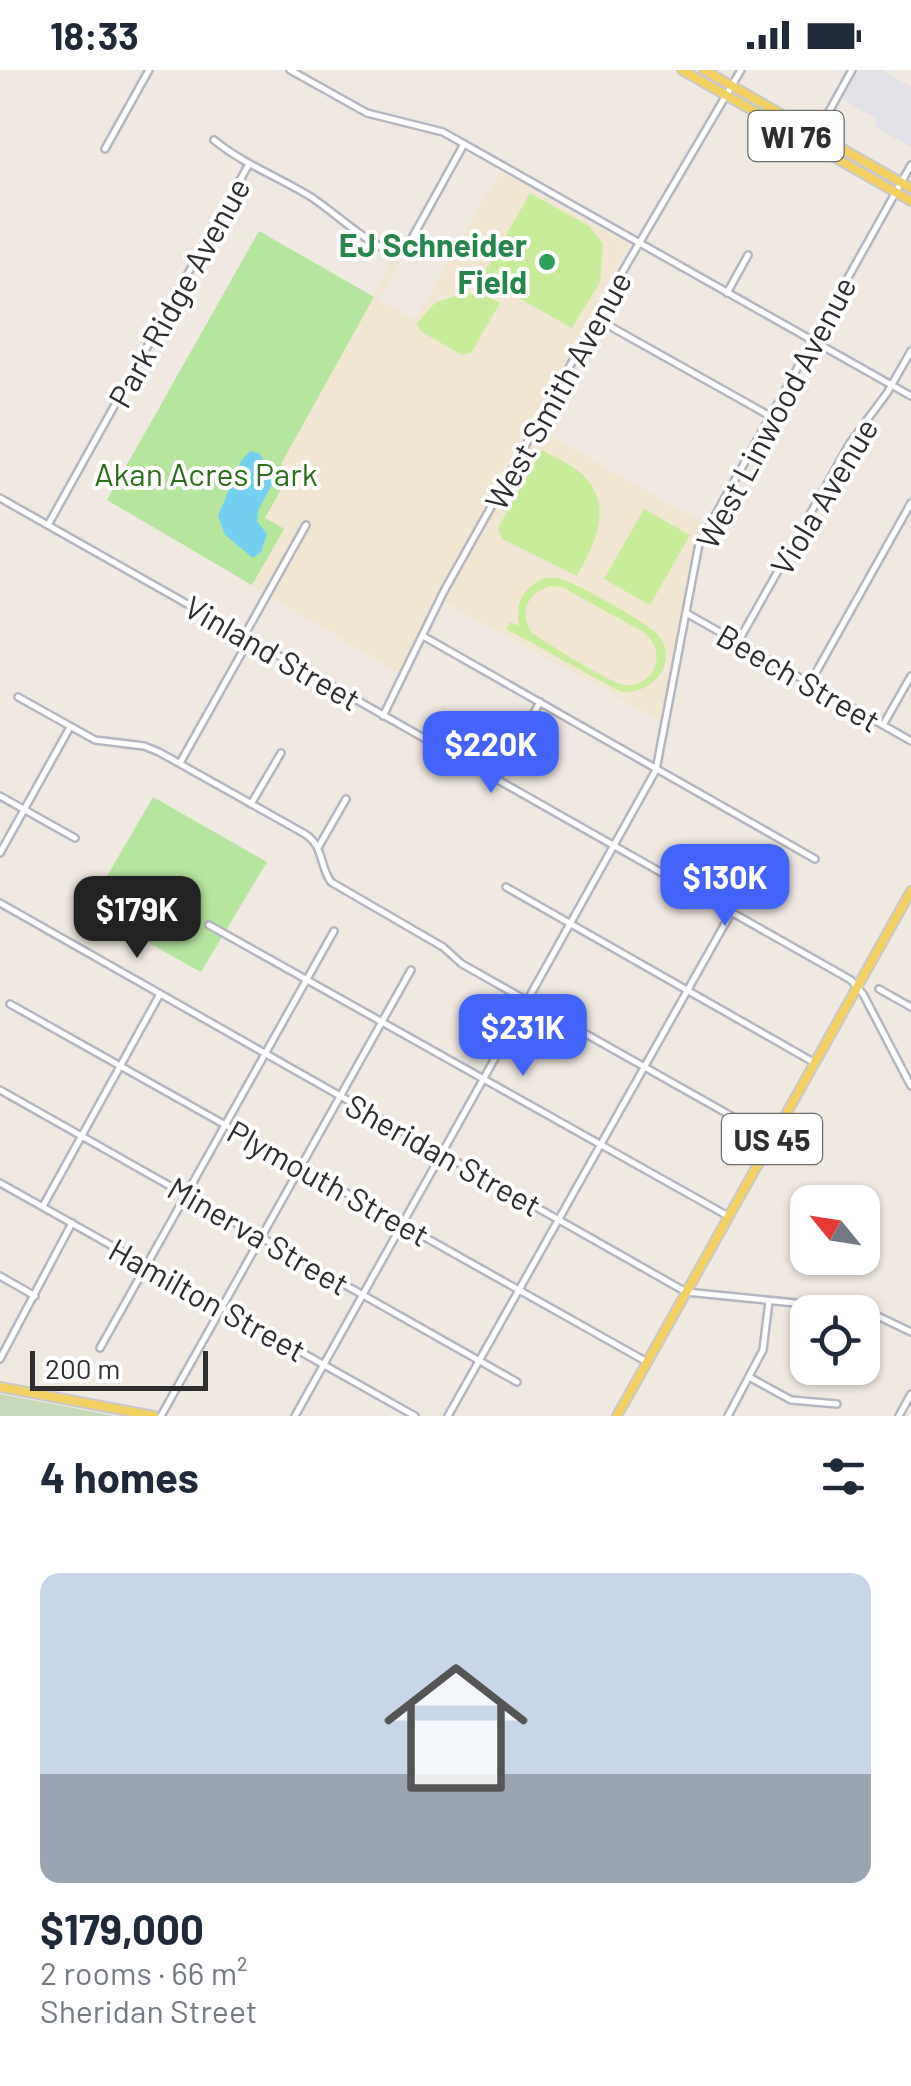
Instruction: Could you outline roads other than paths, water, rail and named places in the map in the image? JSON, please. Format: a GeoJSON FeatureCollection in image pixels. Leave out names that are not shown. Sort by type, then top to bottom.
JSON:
{"type":"FeatureCollection","features":[{"type":"Feature","properties":{"kind":"main road","name":"WI 76"},"geometry":{"type":"LineString","coordinates":[[682,70],[911,201]]}},
{"type":"Feature","properties":{"kind":"main road"},"geometry":{"type":"LineString","coordinates":[[704,70],[732,86]]}},
{"type":"Feature","properties":{"kind":"main road","name":"WI 76"},"geometry":{"type":"LineString","coordinates":[[732,86],[911,188]]}},
{"type":"Feature","properties":{"kind":"main road","name":"US 45"},"geometry":{"type":"LineString","coordinates":[[617,1416],[911,891]]}},
{"type":"Feature","properties":{"kind":"main road"},"geometry":{"type":"LineString","coordinates":[[0,1387],[157,1416]]}},
{"type":"Feature","properties":{"kind":"street"},"geometry":{"type":"LineString","coordinates":[[105,149],[149,70]]}},
{"type":"Feature","properties":{"kind":"street"},"geometry":{"type":"LineString","coordinates":[[290,70],[367,113],[436,128],[911,396]]}},
{"type":"Feature","properties":{"kind":"street","name":"West Smith Avenue"},"geometry":{"type":"LineString","coordinates":[[383,716],[444,591],[742,70]]}},
{"type":"Feature","properties":{"kind":"street"},"geometry":{"type":"LineString","coordinates":[[811,144],[852,70]]}},
{"type":"Feature","properties":{"kind":"street"},"geometry":{"type":"LineString","coordinates":[[214,140],[395,254],[406,249],[464,144]]}},
{"type":"Feature","properties":{"kind":"street","name":"Park Ridge Avenue"},"geometry":{"type":"LineString","coordinates":[[48,525],[249,164]]}},
{"type":"Feature","properties":{"kind":"street","name":"West Linwood Avenue"},"geometry":{"type":"LineString","coordinates":[[295,1416],[656,770],[699,544],[911,165]]}},
{"type":"Feature","properties":{"kind":"street"},"geometry":{"type":"LineString","coordinates":[[727,293],[748,256]]}},
{"type":"Feature","properties":{"kind":"street"},"geometry":{"type":"LineString","coordinates":[[597,318],[770,416]]}},
{"type":"Feature","properties":{"kind":"street","name":"Viola Avenue"},"geometry":{"type":"LineString","coordinates":[[738,642],[850,443],[892,386],[911,351]]}},
{"type":"Feature","properties":{"kind":"street","name":"Vinland Street"},"geometry":{"type":"LineString","coordinates":[[0,498],[857,987]]}},
{"type":"Feature","properties":{"kind":"street"},"geometry":{"type":"LineString","coordinates":[[810,683],[911,503]]}},
{"type":"Feature","properties":{"kind":"street"},"geometry":{"type":"LineString","coordinates":[[180,763],[306,525]]}},
{"type":"Feature","properties":{"kind":"street","name":"Beech Street"},"geometry":{"type":"LineString","coordinates":[[686,614],[911,741]]}},
{"type":"Feature","properties":{"kind":"street"},"geometry":{"type":"LineString","coordinates":[[423,636],[815,859]]}},
{"type":"Feature","properties":{"kind":"street"},"geometry":{"type":"LineString","coordinates":[[884,725],[911,676]]}},
{"type":"Feature","properties":{"kind":"street"},"geometry":{"type":"LineString","coordinates":[[18,697],[102,742],[148,747],[310,837],[319,846],[323,868],[331,882],[443,947],[462,964],[772,1140]]}},
{"type":"Feature","properties":{"kind":"street"},"geometry":{"type":"LineString","coordinates":[[497,779],[540,702]]}},
{"type":"Feature","properties":{"kind":"street"},"geometry":{"type":"LineString","coordinates":[[0,853],[70,727]]}},
{"type":"Feature","properties":{"kind":"street"},"geometry":{"type":"LineString","coordinates":[[252,804],[281,752]]}},
{"type":"Feature","properties":{"kind":"street"},"geometry":{"type":"LineString","coordinates":[[0,796],[75,838]]}},
{"type":"Feature","properties":{"kind":"street"},"geometry":{"type":"LineString","coordinates":[[319,846],[346,800]]}},
{"type":"Feature","properties":{"kind":"street"},"geometry":{"type":"LineString","coordinates":[[506,888],[815,1062]]}},
{"type":"Feature","properties":{"kind":"street","name":"Sheridan Street"},"geometry":{"type":"LineString","coordinates":[[0,903],[686,1292],[864,1310],[911,1332]]}},
{"type":"Feature","properties":{"kind":"street"},"geometry":{"type":"LineString","coordinates":[[902,908],[911,913]]}},
{"type":"Feature","properties":{"kind":"street"},"geometry":{"type":"LineString","coordinates":[[448,1416],[731,912]]}},
{"type":"Feature","properties":{"kind":"street"},"geometry":{"type":"LineString","coordinates":[[209,925],[728,1216]]}},
{"type":"Feature","properties":{"kind":"street"},"geometry":{"type":"LineString","coordinates":[[100,1348],[334,931]]}},
{"type":"Feature","properties":{"kind":"street"},"geometry":{"type":"LineString","coordinates":[[157,1416],[410,970]]}},
{"type":"Feature","properties":{"kind":"street"},"geometry":{"type":"LineString","coordinates":[[857,987],[911,1086]]}},
{"type":"Feature","properties":{"kind":"street"},"geometry":{"type":"LineString","coordinates":[[879,988],[911,1007]]}},
{"type":"Feature","properties":{"kind":"street"},"geometry":{"type":"LineString","coordinates":[[43,1206],[160,994]]}},
{"type":"Feature","properties":{"kind":"street","name":"Plymouth Street"},"geometry":{"type":"LineString","coordinates":[[10,1004],[647,1362]]}},
{"type":"Feature","properties":{"kind":"street","name":"Minerva Street"},"geometry":{"type":"LineString","coordinates":[[0,1090],[517,1382]]}},
{"type":"Feature","properties":{"kind":"street","name":"Hamilton Street"},"geometry":{"type":"LineString","coordinates":[[0,1183],[414,1416]]}},
{"type":"Feature","properties":{"kind":"street"},"geometry":{"type":"LineString","coordinates":[[0,1359],[72,1223]]}},
{"type":"Feature","properties":{"kind":"street"},"geometry":{"type":"LineString","coordinates":[[0,1276],[35,1296]]}},
{"type":"Feature","properties":{"kind":"street"},"geometry":{"type":"LineString","coordinates":[[728,1416],[763,1350],[769,1301]]}},
{"type":"Feature","properties":{"kind":"street"},"geometry":{"type":"LineString","coordinates":[[749,1377],[791,1400],[837,1404]]}},
{"type":"Feature","properties":{"kind":"street"},"geometry":{"type":"LineString","coordinates":[[899,1416],[911,1394]]}},
{"type":"Feature","properties":{"kind":"water"},"geometry":{"type":"Polygon","coordinates":[[[250,451],[259,453],[275,478],[258,511],[257,521],[267,534],[261,552],[253,558],[225,535],[218,516],[241,461],[250,451]]]}},
{"type":"Feature","properties":{"kind":"place","name":"EJ Schneider Field"},"geometry":{"type":"Point","coordinates":[547,262]}},
{"type":"Feature","properties":{"kind":"park label","name":"Akan Acres Park"},"geometry":{"type":"Point","coordinates":[206,473]}}]}
